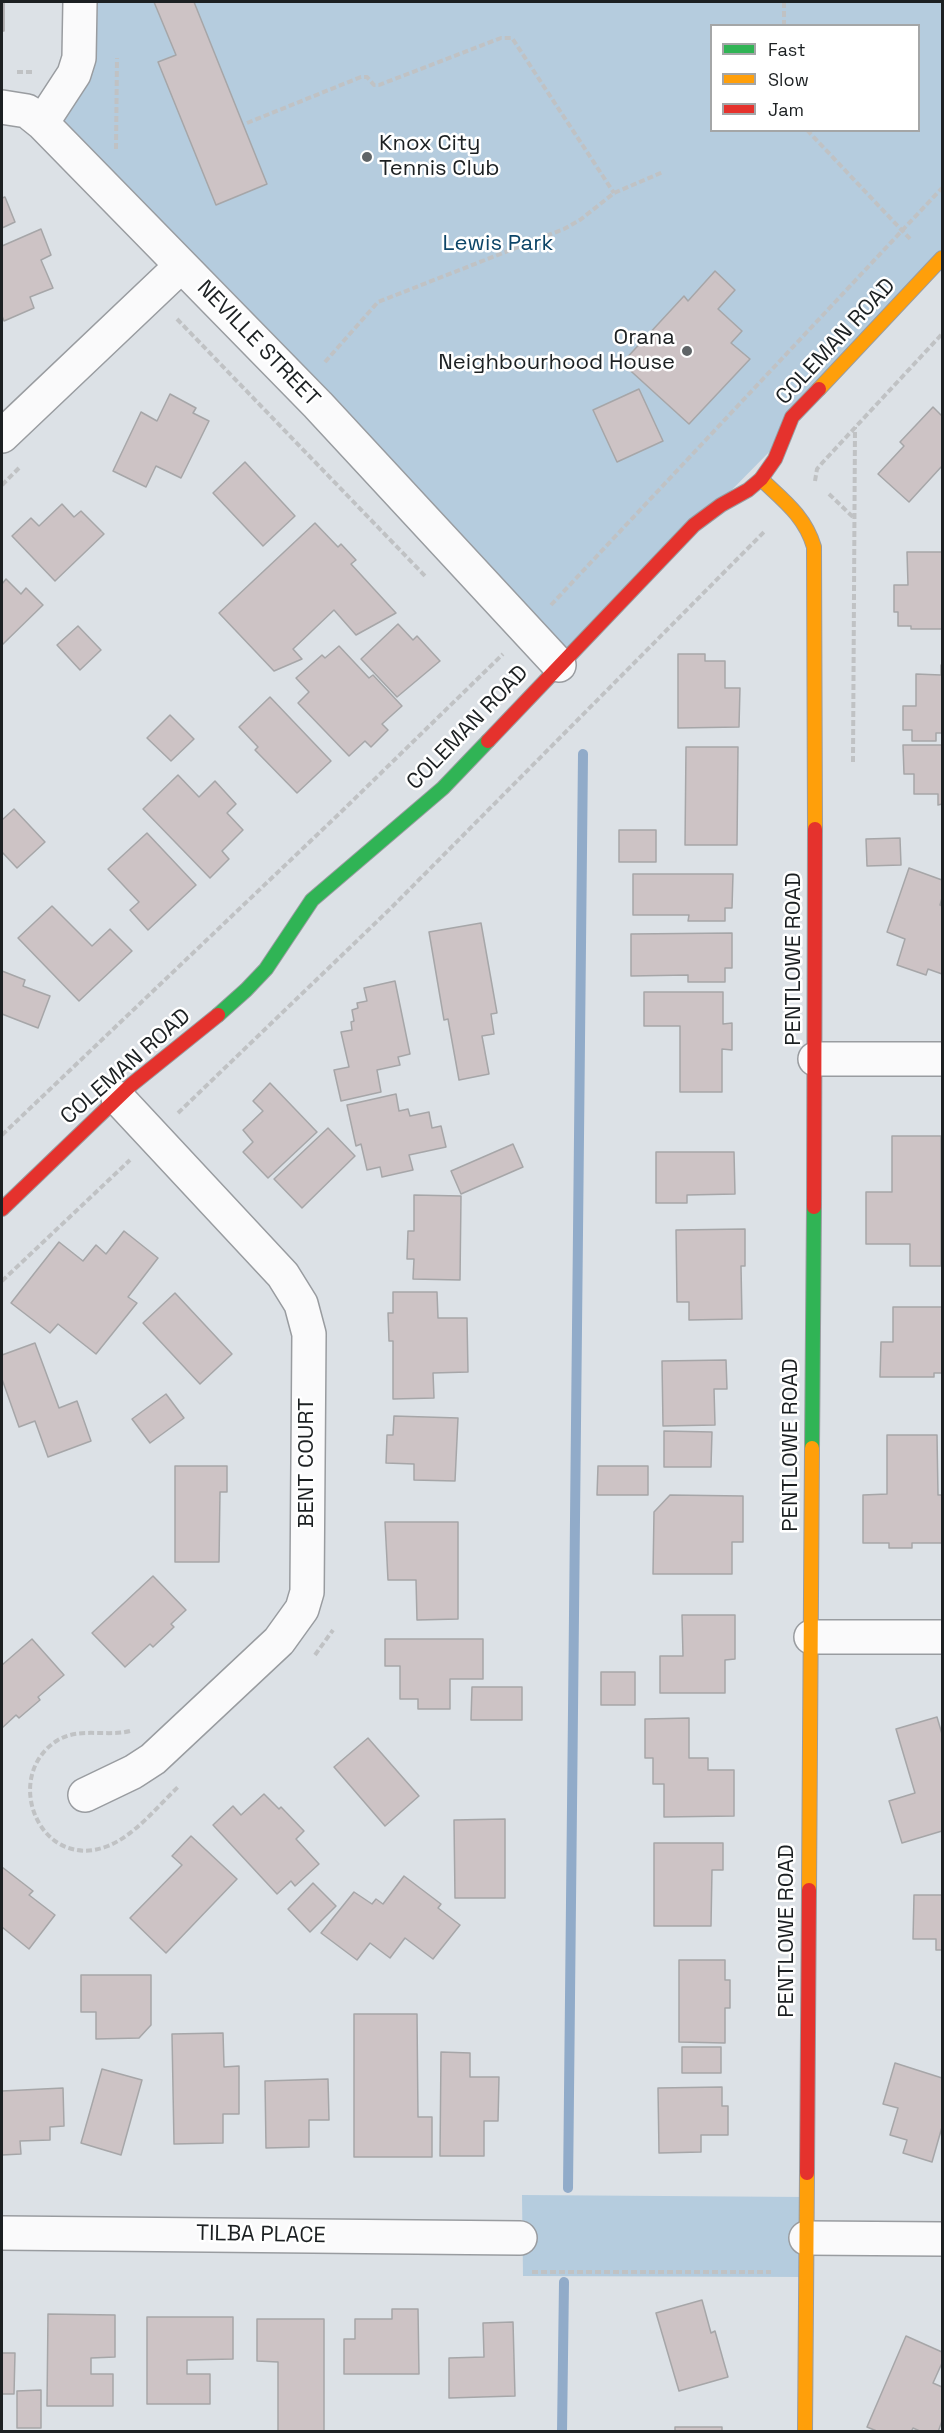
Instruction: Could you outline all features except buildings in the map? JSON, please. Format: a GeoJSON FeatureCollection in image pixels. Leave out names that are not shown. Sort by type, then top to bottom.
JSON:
{"type":"FeatureCollection","features":[{"type":"Feature","properties":{"kind":"street"},"geometry":{"type":"LineString","coordinates":[[42,123],[74,74],[79,58],[80,2]]}},
{"type":"Feature","properties":{"kind":"street","name":"NEVILLE STREET"},"geometry":{"type":"LineString","coordinates":[[2,106],[27,111],[42,123],[318,405],[559,665]]}},
{"type":"Feature","properties":{"kind":"street","name":"COLEMAN ROAD"},"geometry":{"type":"LineString","coordinates":[[2,1209],[149,1069],[228,1006],[258,978],[276,956],[299,915],[312,900],[443,788],[694,525],[761,479],[775,459],[792,417],[939,262]]}},
{"type":"Feature","properties":{"kind":"street"},"geometry":{"type":"LineString","coordinates":[[2,436],[181,266]]}},
{"type":"Feature","properties":{"kind":"street","name":"PENTLOWE ROAD"},"geometry":{"type":"LineString","coordinates":[[761,479],[803,519],[812,532],[815,548],[805,2432]]}},
{"type":"Feature","properties":{"kind":"street"},"geometry":{"type":"LineString","coordinates":[[814,1059],[942,1059]]}},
{"type":"Feature","properties":{"kind":"street","name":"BENT COURT"},"geometry":{"type":"LineString","coordinates":[[85,1795],[133,1772],[153,1758],[279,1641],[302,1609],[307,1592],[309,1334],[301,1304],[283,1275],[118,1098]]}},
{"type":"Feature","properties":{"kind":"street"},"geometry":{"type":"LineString","coordinates":[[810,1637],[942,1637]]}},
{"type":"Feature","properties":{"kind":"street","name":"TILBA PLACE"},"geometry":{"type":"LineString","coordinates":[[2,2233],[519,2238]]}},
{"type":"Feature","properties":{"kind":"street"},"geometry":{"type":"LineString","coordinates":[[806,2238],[942,2239]]}},
{"type":"Feature","properties":{"kind":"path"},"geometry":{"type":"LineString","coordinates":[[783,24],[784,2]]}},
{"type":"Feature","properties":{"kind":"path"},"geometry":{"type":"LineString","coordinates":[[247,123],[361,77],[367,77],[374,85],[379,85],[501,38],[512,38],[614,193]]}},
{"type":"Feature","properties":{"kind":"path"},"geometry":{"type":"LineString","coordinates":[[116,150],[117,47]]}},
{"type":"Feature","properties":{"kind":"path"},"geometry":{"type":"LineString","coordinates":[[13,72],[35,72]]}},
{"type":"Feature","properties":{"kind":"path"},"geometry":{"type":"LineString","coordinates":[[809,132],[902,231],[939,262]]}},
{"type":"Feature","properties":{"kind":"path"},"geometry":{"type":"LineString","coordinates":[[321,366],[378,302],[564,229],[580,220],[614,193],[663,172]]}},
{"type":"Feature","properties":{"kind":"path"},"geometry":{"type":"LineString","coordinates":[[550,605],[942,188]]}},
{"type":"Feature","properties":{"kind":"path"},"geometry":{"type":"LineString","coordinates":[[177,318],[426,578]]}},
{"type":"Feature","properties":{"kind":"path"},"geometry":{"type":"LineString","coordinates":[[810,486],[816,480],[817,469],[942,334]]}},
{"type":"Feature","properties":{"kind":"path"},"geometry":{"type":"LineString","coordinates":[[853,766],[855,427]]}},
{"type":"Feature","properties":{"kind":"path"},"geometry":{"type":"LineString","coordinates":[[816,480],[855,519]]}},
{"type":"Feature","properties":{"kind":"path"},"geometry":{"type":"LineString","coordinates":[[174,1116],[391,908],[771,525]]}},
{"type":"Feature","properties":{"kind":"path"},"geometry":{"type":"LineString","coordinates":[[2,1136],[341,812],[501,655]]}},
{"type":"Feature","properties":{"kind":"path"},"geometry":{"type":"LineString","coordinates":[[179,1111],[188,1120]]}},
{"type":"Feature","properties":{"kind":"path"},"geometry":{"type":"LineString","coordinates":[[2,1281],[134,1155]]}},
{"type":"Feature","properties":{"kind":"path"},"geometry":{"type":"LineString","coordinates":[[128,1161],[136,1170]]}},
{"type":"Feature","properties":{"kind":"path"},"geometry":{"type":"LineString","coordinates":[[310,1659],[321,1649],[336,1626]]}},
{"type":"Feature","properties":{"kind":"path"},"geometry":{"type":"LineString","coordinates":[[137,1728],[113,1734],[71,1734],[59,1739],[42,1753],[30,1771],[28,1784],[30,1806],[44,1833],[58,1844],[77,1850],[97,1850],[110,1846],[135,1828],[185,1780]]}},
{"type":"Feature","properties":{"kind":"green space","name":"Lewis Park"},"geometry":{"type":"Polygon","coordinates":[[[80,2],[942,2],[942,258],[782,439],[559,665],[42,123],[80,2]]]}},
{"type":"Feature","properties":{"kind":"green space"},"geometry":{"type":"Polygon","coordinates":[[[522,2195],[806,2197],[806,2277],[523,2276],[522,2195]]]}},
{"type":"Feature","properties":{"kind":"waterway"},"geometry":{"type":"LineString","coordinates":[[568,2188],[583,754]]}},
{"type":"Feature","properties":{"kind":"waterway"},"geometry":{"type":"LineString","coordinates":[[562,2432],[564,2282]]}},
{"type":"Feature","properties":{"kind":"traffic: fast"},"geometry":{"type":"LineString","coordinates":[[218,1015],[266,969],[312,900],[443,788],[488,741]]}},
{"type":"Feature","properties":{"kind":"traffic: fast"},"geometry":{"type":"LineString","coordinates":[[812,1448],[814,1207]]}},
{"type":"Feature","properties":{"kind":"traffic: slow"},"geometry":{"type":"LineString","coordinates":[[819,389],[942,258]]}},
{"type":"Feature","properties":{"kind":"traffic: slow"},"geometry":{"type":"LineString","coordinates":[[761,479],[799,517],[814,547],[815,829]]}},
{"type":"Feature","properties":{"kind":"traffic: slow"},"geometry":{"type":"LineString","coordinates":[[809,1890],[812,1448]]}},
{"type":"Feature","properties":{"kind":"traffic: slow"},"geometry":{"type":"LineString","coordinates":[[805,2432],[807,2173]]}},
{"type":"Feature","properties":{"kind":"traffic: jam"},"geometry":{"type":"LineString","coordinates":[[488,741],[694,525],[761,479],[775,459],[792,417],[819,389]]}},
{"type":"Feature","properties":{"kind":"traffic: jam"},"geometry":{"type":"LineString","coordinates":[[814,1207],[815,829]]}},
{"type":"Feature","properties":{"kind":"traffic: jam"},"geometry":{"type":"LineString","coordinates":[[2,1209],[131,1085],[218,1015]]}},
{"type":"Feature","properties":{"kind":"traffic: jam"},"geometry":{"type":"LineString","coordinates":[[807,2173],[809,1890]]}},
{"type":"Feature","properties":{"kind":"place","name":"Knox City Tennis Club"},"geometry":{"type":"Point","coordinates":[367,157]}},
{"type":"Feature","properties":{"kind":"place","name":"Orana Neighbourhood House"},"geometry":{"type":"Point","coordinates":[687,351]}}]}
